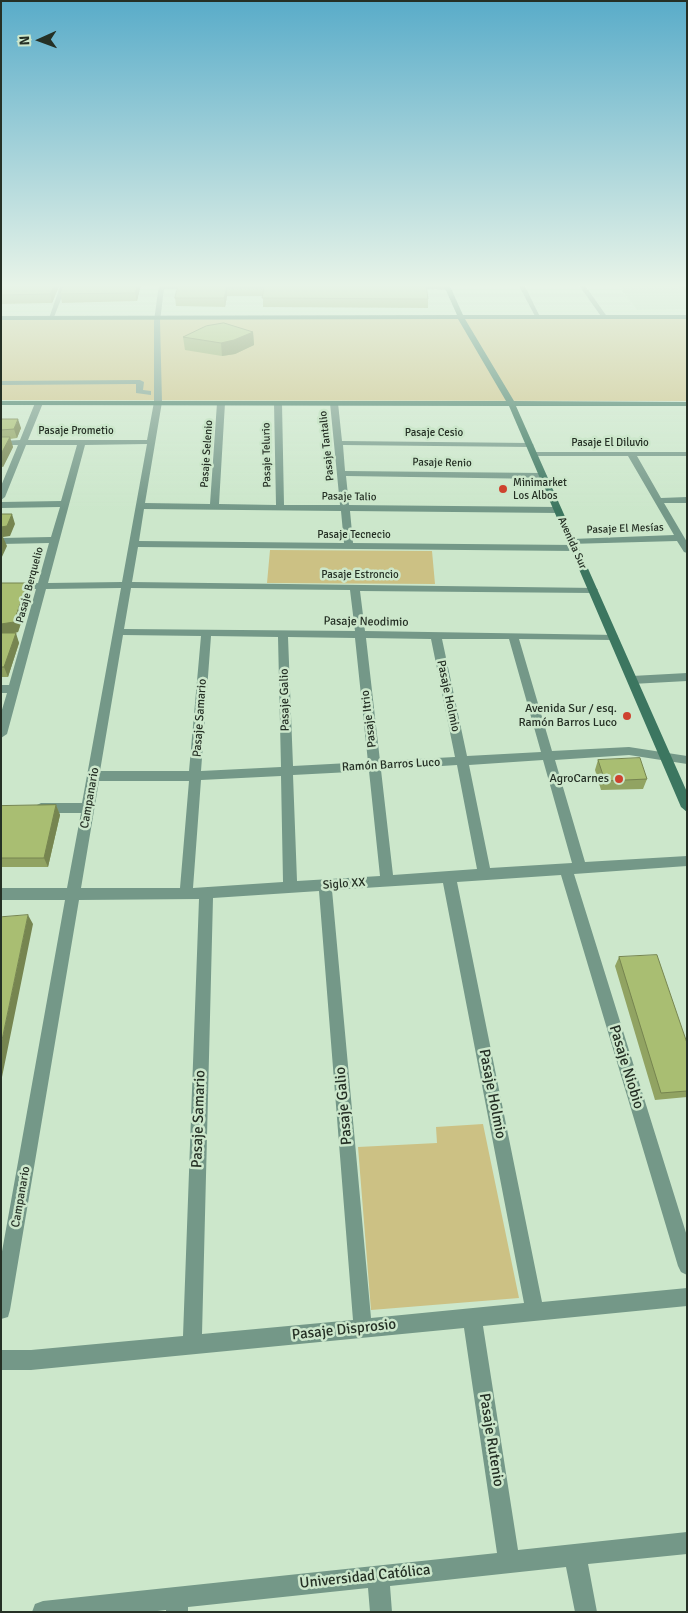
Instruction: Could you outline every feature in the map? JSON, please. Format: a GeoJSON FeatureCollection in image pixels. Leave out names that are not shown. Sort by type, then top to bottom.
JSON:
{"type":"FeatureCollection","features":[{"type":"Feature","properties":{"kind":"street","name":"Campanario"},"geometry":{"type":"LineString","coordinates":[[1,1310],[158,402],[158,359]]}},
{"type":"Feature","properties":{"kind":"street","name":"Avenida Sur"},"geometry":{"type":"LineString","coordinates":[[485,359],[512,405],[687,807]]}},
{"type":"Feature","properties":{"kind":"street"},"geometry":{"type":"LineString","coordinates":[[1,383],[140,382],[139,390],[148,393]]}},
{"type":"Feature","properties":{"kind":"street"},"geometry":{"type":"LineString","coordinates":[[1,403],[687,404]]}},
{"type":"Feature","properties":{"kind":"street"},"geometry":{"type":"LineString","coordinates":[[1,497],[38,403]]}},
{"type":"Feature","properties":{"kind":"street","name":"Pasaje Selenio"},"geometry":{"type":"LineString","coordinates":[[214,506],[221,403]]}},
{"type":"Feature","properties":{"kind":"street","name":"Pasaje Telurio"},"geometry":{"type":"LineString","coordinates":[[278,403],[280,507]]}},
{"type":"Feature","properties":{"kind":"street","name":"Pasaje Tantalio"},"geometry":{"type":"LineString","coordinates":[[334,403],[348,546]]}},
{"type":"Feature","properties":{"kind":"street","name":"Pasaje Berquelio"},"geometry":{"type":"LineString","coordinates":[[1,734],[14,689],[24,637],[42,586],[82,442]]}},
{"type":"Feature","properties":{"kind":"street","name":"Pasaje Prometio"},"geometry":{"type":"LineString","coordinates":[[1,443],[151,442]]}},
{"type":"Feature","properties":{"kind":"street","name":"Pasaje Cesio"},"geometry":{"type":"LineString","coordinates":[[338,443],[532,450]]}},
{"type":"Feature","properties":{"kind":"street","name":"Pasaje El Diluvio"},"geometry":{"type":"LineString","coordinates":[[532,450],[687,454]]}},
{"type":"Feature","properties":{"kind":"street"},"geometry":{"type":"LineString","coordinates":[[631,454],[687,550]]}},
{"type":"Feature","properties":{"kind":"street"},"geometry":{"type":"LineString","coordinates":[[1,472],[11,472]]}},
{"type":"Feature","properties":{"kind":"street","name":"Pasaje Renio"},"geometry":{"type":"LineString","coordinates":[[341,474],[543,476]]}},
{"type":"Feature","properties":{"kind":"street"},"geometry":{"type":"LineString","coordinates":[[658,501],[687,500]]}},
{"type":"Feature","properties":{"kind":"street"},"geometry":{"type":"LineString","coordinates":[[1,505],[65,504]]}},
{"type":"Feature","properties":{"kind":"street","name":"Pasaje Talio"},"geometry":{"type":"LineString","coordinates":[[140,506],[558,510]]}},
{"type":"Feature","properties":{"kind":"street","name":"Pasaje El Mesías"},"geometry":{"type":"LineString","coordinates":[[573,545],[680,538]]}},
{"type":"Feature","properties":{"kind":"street"},"geometry":{"type":"LineString","coordinates":[[1,541],[55,540]]}},
{"type":"Feature","properties":{"kind":"street","name":"Pasaje Tecnecio"},"geometry":{"type":"LineString","coordinates":[[133,544],[348,546],[573,545]]}},
{"type":"Feature","properties":{"kind":"street","name":"Pasaje Estroncio"},"geometry":{"type":"LineString","coordinates":[[1,587],[126,585],[593,590]]}},
{"type":"Feature","properties":{"kind":"street","name":"Pasaje Itrio"},"geometry":{"type":"LineString","coordinates":[[355,588],[388,881]]}},
{"type":"Feature","properties":{"kind":"street","name":"Pasaje Neodimio"},"geometry":{"type":"LineString","coordinates":[[118,632],[613,637]]}},
{"type":"Feature","properties":{"kind":"street","name":"Pasaje Samario"},"geometry":{"type":"LineString","coordinates":[[186,894],[206,633]]}},
{"type":"Feature","properties":{"kind":"street","name":"Pasaje Galio"},"geometry":{"type":"LineString","coordinates":[[283,633],[290,887]]}},
{"type":"Feature","properties":{"kind":"street","name":"Pasaje Holmio"},"geometry":{"type":"LineString","coordinates":[[436,635],[486,874]]}},
{"type":"Feature","properties":{"kind":"street","name":"Pasaje Niobio"},"geometry":{"type":"LineString","coordinates":[[514,636],[548,756],[573,869],[687,1266]]}},
{"type":"Feature","properties":{"kind":"street"},"geometry":{"type":"LineString","coordinates":[[632,680],[687,677]]}},
{"type":"Feature","properties":{"kind":"street"},"geometry":{"type":"LineString","coordinates":[[1,689],[14,689]]}},
{"type":"Feature","properties":{"kind":"street","name":"Ramón Barros Luco"},"geometry":{"type":"LineString","coordinates":[[93,776],[196,776],[629,751],[687,760]]}},
{"type":"Feature","properties":{"kind":"street"},"geometry":{"type":"LineString","coordinates":[[30,808],[88,808]]}},
{"type":"Feature","properties":{"kind":"street","name":"Siglo XX"},"geometry":{"type":"LineString","coordinates":[[1,894],[186,894],[687,861]]}},
{"type":"Feature","properties":{"kind":"street","name":"Pasaje Holmio"},"geometry":{"type":"LineString","coordinates":[[449,877],[535,1312]]}},
{"type":"Feature","properties":{"kind":"street","name":"Pasaje Galio"},"geometry":{"type":"LineString","coordinates":[[325,885],[363,1328]]}},
{"type":"Feature","properties":{"kind":"street","name":"Pasaje Samario"},"geometry":{"type":"LineString","coordinates":[[192,1345],[206,893]]}},
{"type":"Feature","properties":{"kind":"street","name":"Pasaje Disprosio"},"geometry":{"type":"LineString","coordinates":[[1,1360],[31,1360],[687,1297]]}},
{"type":"Feature","properties":{"kind":"street","name":"Pasaje Rutenio"},"geometry":{"type":"LineString","coordinates":[[472,1318],[509,1562]]}},
{"type":"Feature","properties":{"kind":"street","name":"Universidad Católica"},"geometry":{"type":"LineString","coordinates":[[43,1612],[177,1604],[378,1575],[687,1543]]}},
{"type":"Feature","properties":{"kind":"street"},"geometry":{"type":"LineString","coordinates":[[575,1555],[586,1612]]}},
{"type":"Feature","properties":{"kind":"street"},"geometry":{"type":"LineString","coordinates":[[378,1575],[381,1612]]}},
{"type":"Feature","properties":{"kind":"shaded area"},"geometry":{"type":"Polygon","coordinates":[[[1,359],[687,359],[687,401],[1,400],[1,359]]]}},
{"type":"Feature","properties":{"kind":"shaded area"},"geometry":{"type":"Polygon","coordinates":[[[270,550],[432,551],[435,584],[267,583],[270,550]]]}},
{"type":"Feature","properties":{"kind":"shaded area"},"geometry":{"type":"Polygon","coordinates":[[[483,1124],[519,1298],[371,1310],[358,1147],[437,1143],[436,1127],[483,1124]]]}},
{"type":"Feature","properties":{"kind":"building"},"geometry":{"type":"Polygon","coordinates":[[[1,419],[18,419],[14,429],[1,430],[1,419]]]}},
{"type":"Feature","properties":{"kind":"building"},"geometry":{"type":"Polygon","coordinates":[[[1,437],[10,437],[1,454],[1,437]]]}},
{"type":"Feature","properties":{"kind":"building"},"geometry":{"type":"Polygon","coordinates":[[[1,514],[12,514],[7,526],[1,527],[1,514]]]}},
{"type":"Feature","properties":{"kind":"building"},"geometry":{"type":"Polygon","coordinates":[[[1,583],[27,583],[14,622],[1,624],[1,583]]]}},
{"type":"Feature","properties":{"kind":"building"},"geometry":{"type":"Polygon","coordinates":[[[1,633],[16,633],[4,667],[1,667],[1,633]]]}},
{"type":"Feature","properties":{"kind":"building"},"geometry":{"type":"Polygon","coordinates":[[[640,758],[647,779],[605,781],[598,760],[640,758]]]}},
{"type":"Feature","properties":{"kind":"building"},"geometry":{"type":"Polygon","coordinates":[[[56,805],[44,858],[1,858],[1,806],[56,805]]]}},
{"type":"Feature","properties":{"kind":"building"},"geometry":{"type":"Polygon","coordinates":[[[28,915],[1,1045],[1,918],[28,915]]]}},
{"type":"Feature","properties":{"kind":"building"},"geometry":{"type":"Polygon","coordinates":[[[657,955],[687,1043],[687,1091],[661,1093],[619,957],[657,955]]]}},
{"type":"Feature","properties":{"kind":"place","name":"Minimarket Los Albos"},"geometry":{"type":"Point","coordinates":[503,489]}},
{"type":"Feature","properties":{"kind":"place","name":"Avenida Sur / esq. Ramón Barros Luco"},"geometry":{"type":"Point","coordinates":[627,716]}},
{"type":"Feature","properties":{"kind":"place","name":"AgroCarnes"},"geometry":{"type":"Point","coordinates":[619,779]}}]}
